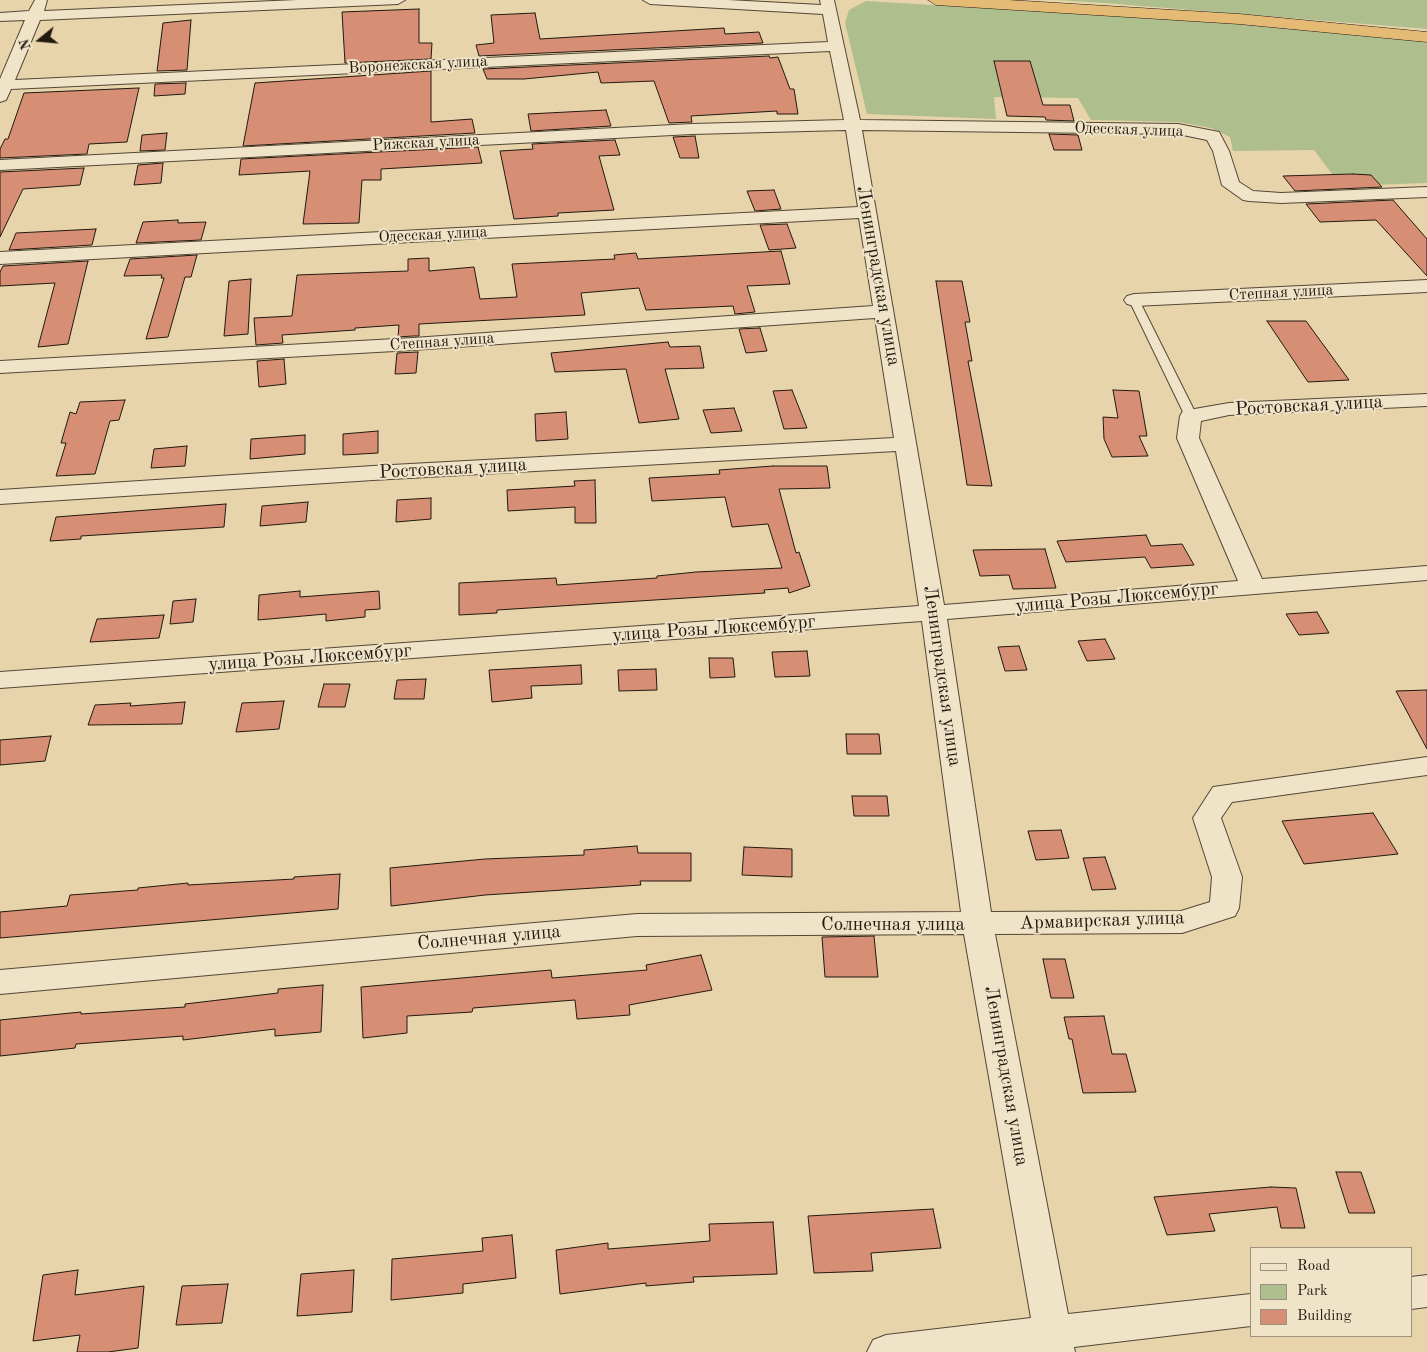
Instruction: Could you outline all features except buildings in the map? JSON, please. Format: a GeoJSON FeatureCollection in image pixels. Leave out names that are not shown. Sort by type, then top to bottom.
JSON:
{"type":"FeatureCollection","features":[{"type":"Feature","properties":{"kind":"highway"},"geometry":{"type":"LineString","coordinates":[[936,0],[1239,19],[1427,37]]}},
{"type":"Feature","properties":{"kind":"street"},"geometry":{"type":"LineString","coordinates":[[2,89],[41,0]]}},
{"type":"Feature","properties":{"kind":"street"},"geometry":{"type":"LineString","coordinates":[[0,17],[398,0]]}},
{"type":"Feature","properties":{"kind":"street"},"geometry":{"type":"LineString","coordinates":[[650,0],[829,5]]}},
{"type":"Feature","properties":{"kind":"street","name":"Ленинградская улица"},"geometry":{"type":"LineString","coordinates":[[829,5],[853,125],[933,613],[978,925],[1054,1342]]}},
{"type":"Feature","properties":{"kind":"street","name":"Воронежская улица"},"geometry":{"type":"LineString","coordinates":[[2,89],[837,46]]}},
{"type":"Feature","properties":{"kind":"street","name":"Рижская улица"},"geometry":{"type":"LineString","coordinates":[[0,165],[692,129],[853,125]]}},
{"type":"Feature","properties":{"kind":"street","name":"Одесская улица"},"geometry":{"type":"LineString","coordinates":[[853,125],[1178,129],[1213,136],[1221,151],[1231,185],[1249,196],[1281,198],[1427,192]]}},
{"type":"Feature","properties":{"kind":"street","name":"Одесская улица"},"geometry":{"type":"LineString","coordinates":[[0,258],[866,212]]}},
{"type":"Feature","properties":{"kind":"street","name":"Степная улица"},"geometry":{"type":"LineString","coordinates":[[1134,300],[1427,286]]}},
{"type":"Feature","properties":{"kind":"street","name":"Степная улица"},"geometry":{"type":"LineString","coordinates":[[0,366],[413,344],[884,311]]}},
{"type":"Feature","properties":{"kind":"street","name":"Ростовская улица"},"geometry":{"type":"LineString","coordinates":[[1192,416],[1229,409],[1427,400]]}},
{"type":"Feature","properties":{"kind":"street"},"geometry":{"type":"LineString","coordinates":[[1192,416],[1188,438],[1252,586]]}},
{"type":"Feature","properties":{"kind":"street","name":"Ростовская улица"},"geometry":{"type":"LineString","coordinates":[[0,498],[373,473],[905,444]]}},
{"type":"Feature","properties":{"kind":"street","name":"улица Розы Люксембург"},"geometry":{"type":"LineString","coordinates":[[0,680],[933,613],[1427,572]]}},
{"type":"Feature","properties":{"kind":"street","name":"Армавирская улица"},"geometry":{"type":"LineString","coordinates":[[978,925],[1182,922],[1224,908],[1227,877],[1207,818],[1223,794],[1427,766]]}},
{"type":"Feature","properties":{"kind":"street","name":"Солнечная улица"},"geometry":{"type":"LineString","coordinates":[[0,982],[637,925],[978,925]]}},
{"type":"Feature","properties":{"kind":"street"},"geometry":{"type":"LineString","coordinates":[[1412,1293],[1427,1291]]}},
{"type":"Feature","properties":{"kind":"street"},"geometry":{"type":"LineString","coordinates":[[886,1352],[1054,1342],[1250,1310]]}},
{"type":"Feature","properties":{"kind":"lane"},"geometry":{"type":"LineString","coordinates":[[1134,300],[1192,416]]}},
{"type":"Feature","properties":{"kind":"green space"},"geometry":{"type":"Polygon","coordinates":[[[1057,0],[1427,0],[1427,29],[1104,3],[1057,0]]]}},
{"type":"Feature","properties":{"kind":"green space"},"geometry":{"type":"Polygon","coordinates":[[[866,1],[1221,22],[1427,42],[1427,183],[1341,186],[1314,150],[1233,151],[1230,137],[1211,128],[1178,122],[1091,120],[1078,98],[994,97],[996,119],[867,114],[845,23],[849,10],[866,1]]]}}]}
